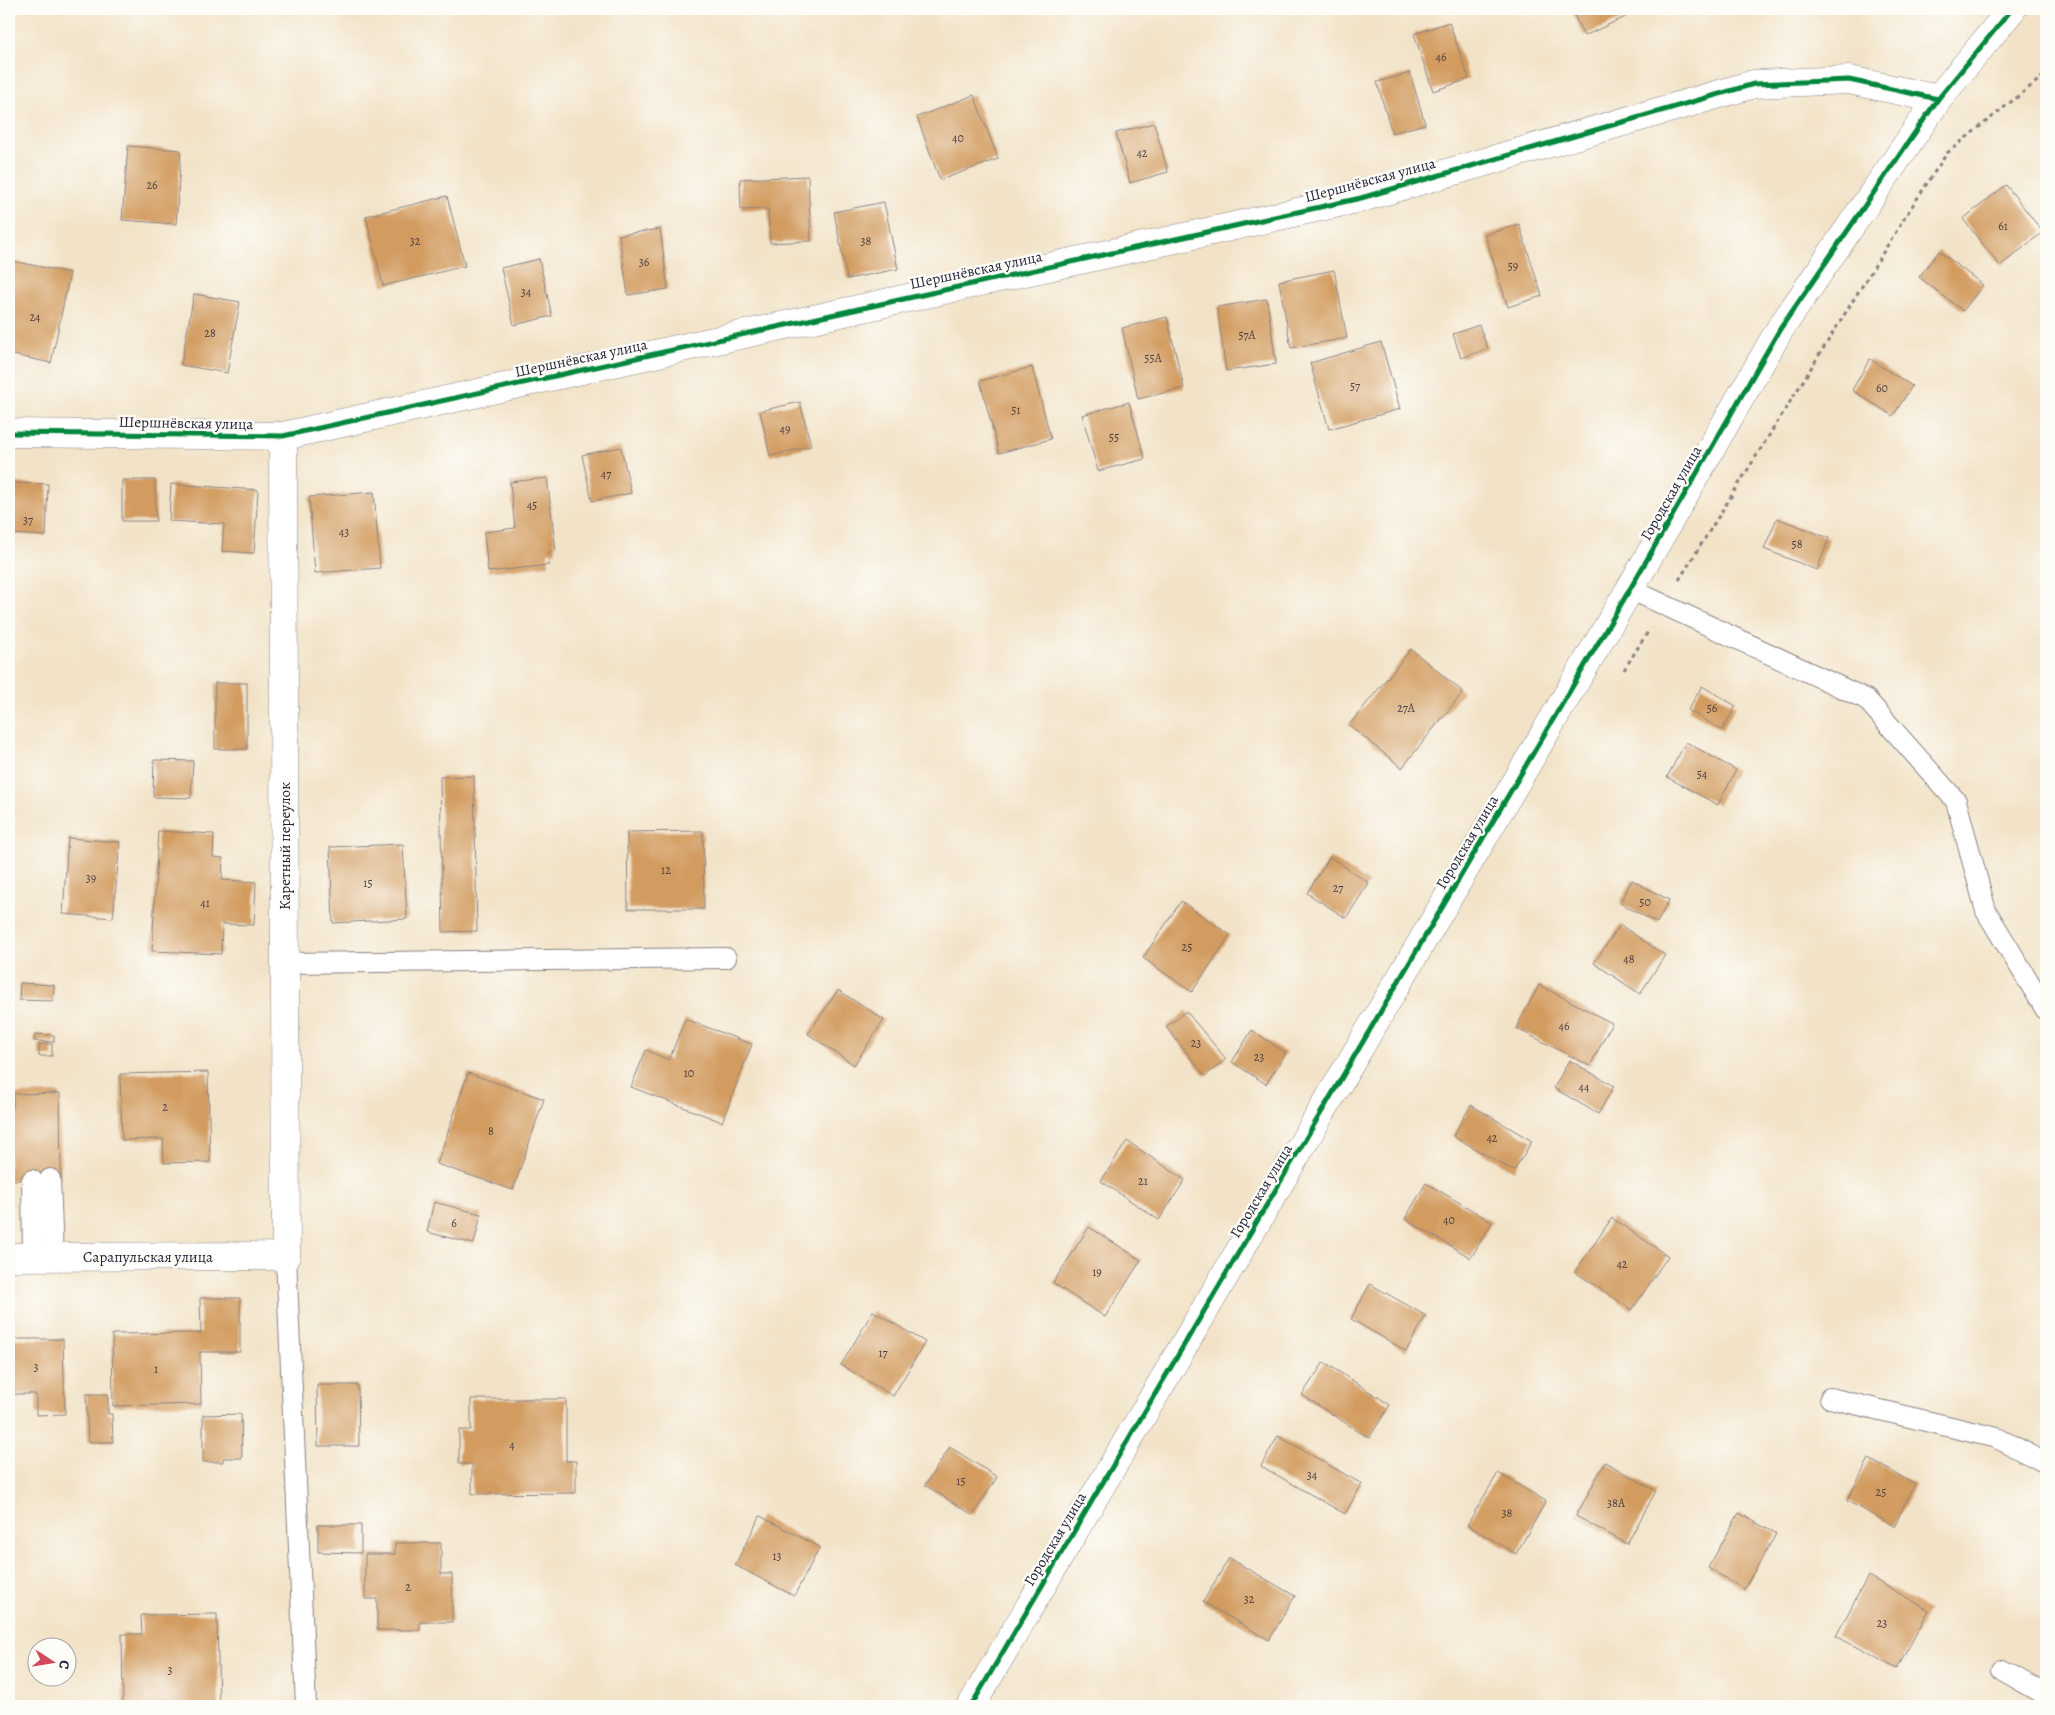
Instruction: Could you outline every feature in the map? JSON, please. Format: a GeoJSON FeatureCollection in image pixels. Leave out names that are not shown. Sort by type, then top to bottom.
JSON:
{"type":"FeatureCollection","features":[{"type":"Feature","properties":{"kind":"street","name":"Городская улица"},"geometry":{"type":"LineString","coordinates":[[971,1706],[1630,589],[1780,329],[1938,99],[2012,9]]}},
{"type":"Feature","properties":{"kind":"street","name":"Шершнёвская улица"},"geometry":{"type":"LineString","coordinates":[[9,433],[284,436],[1361,198],[1754,84],[1849,80],[1938,99]]}},
{"type":"Feature","properties":{"kind":"street","name":"Каретный переулок"},"geometry":{"type":"LineString","coordinates":[[284,436],[286,1256]]}},
{"type":"Feature","properties":{"kind":"street","name":"Сарапульская улица"},"geometry":{"type":"LineString","coordinates":[[32,1257],[286,1256]]}},
{"type":"Feature","properties":{"kind":"lane"},"geometry":{"type":"LineString","coordinates":[[1630,589],[1866,699],[1956,801],[1986,911],[2045,1007]]}},
{"type":"Feature","properties":{"kind":"lane"},"geometry":{"type":"LineString","coordinates":[[285,963],[726,958]]}},
{"type":"Feature","properties":{"kind":"lane"},"geometry":{"type":"LineString","coordinates":[[32,1257],[41,1179]]}},
{"type":"Feature","properties":{"kind":"lane"},"geometry":{"type":"LineString","coordinates":[[286,1256],[306,1706]]}},
{"type":"Feature","properties":{"kind":"lane"},"geometry":{"type":"LineString","coordinates":[[1830,1398],[1997,1438],[2046,1463]]}},
{"type":"Feature","properties":{"kind":"lane"},"geometry":{"type":"LineString","coordinates":[[2002,1670],[2046,1694]]}},
{"type":"Feature","properties":{"kind":"building"},"geometry":{"type":"Polygon","coordinates":[[[1571,9],[1632,9],[1634,13],[1584,36],[1571,9]]]}},
{"type":"Feature","properties":{"kind":"building"},"geometry":{"type":"Polygon","coordinates":[[[1449,22],[1469,79],[1433,91],[1414,34],[1449,22]]]}},
{"type":"Feature","properties":{"kind":"building"},"geometry":{"type":"Polygon","coordinates":[[[1410,73],[1425,124],[1392,133],[1377,82],[1410,73]]]}},
{"type":"Feature","properties":{"kind":"building"},"geometry":{"type":"Polygon","coordinates":[[[974,95],[998,159],[940,180],[917,117],[974,95]]]}},
{"type":"Feature","properties":{"kind":"building"},"geometry":{"type":"Polygon","coordinates":[[[1154,123],[1168,172],[1130,183],[1116,133],[1154,123]]]}},
{"type":"Feature","properties":{"kind":"building"},"geometry":{"type":"Polygon","coordinates":[[[128,146],[181,150],[176,224],[122,220],[128,146]]]}},
{"type":"Feature","properties":{"kind":"building"},"geometry":{"type":"Polygon","coordinates":[[[808,176],[811,241],[770,243],[768,209],[741,210],[740,179],[808,176]]]}},
{"type":"Feature","properties":{"kind":"building"},"geometry":{"type":"Polygon","coordinates":[[[2006,185],[2043,232],[2000,266],[1963,219],[2006,185]]]}},
{"type":"Feature","properties":{"kind":"building"},"geometry":{"type":"Polygon","coordinates":[[[447,196],[465,266],[383,286],[366,216],[447,196]]]}},
{"type":"Feature","properties":{"kind":"building"},"geometry":{"type":"Polygon","coordinates":[[[884,202],[898,269],[847,279],[834,212],[884,202]]]}},
{"type":"Feature","properties":{"kind":"building"},"geometry":{"type":"Polygon","coordinates":[[[1519,224],[1542,296],[1508,307],[1485,235],[1519,224]]]}},
{"type":"Feature","properties":{"kind":"building"},"geometry":{"type":"Polygon","coordinates":[[[660,229],[668,289],[628,295],[619,235],[660,229]]]}},
{"type":"Feature","properties":{"kind":"building"},"geometry":{"type":"Polygon","coordinates":[[[1939,251],[1983,285],[1963,311],[1919,277],[1939,251]]]}},
{"type":"Feature","properties":{"kind":"building"},"geometry":{"type":"Polygon","coordinates":[[[539,259],[552,316],[514,325],[501,268],[539,259]]]}},
{"type":"Feature","properties":{"kind":"building"},"geometry":{"type":"Polygon","coordinates":[[[13,261],[70,273],[51,363],[9,354],[9,280],[13,261]]]}},
{"type":"Feature","properties":{"kind":"building"},"geometry":{"type":"Polygon","coordinates":[[[1334,270],[1347,338],[1291,348],[1279,281],[1334,270]]]}},
{"type":"Feature","properties":{"kind":"building"},"geometry":{"type":"Polygon","coordinates":[[[194,294],[240,302],[227,373],[181,365],[194,294]]]}},
{"type":"Feature","properties":{"kind":"building"},"geometry":{"type":"Polygon","coordinates":[[[1267,299],[1276,364],[1226,371],[1217,307],[1267,299]]]}},
{"type":"Feature","properties":{"kind":"building"},"geometry":{"type":"Polygon","coordinates":[[[1167,317],[1184,388],[1138,399],[1122,328],[1167,317]]]}},
{"type":"Feature","properties":{"kind":"building"},"geometry":{"type":"Polygon","coordinates":[[[1479,325],[1488,349],[1461,358],[1453,334],[1479,325]]]}},
{"type":"Feature","properties":{"kind":"building"},"geometry":{"type":"Polygon","coordinates":[[[1381,342],[1400,409],[1329,429],[1310,363],[1381,342]]]}},
{"type":"Feature","properties":{"kind":"building"},"geometry":{"type":"Polygon","coordinates":[[[1870,359],[1912,386],[1893,416],[1852,390],[1870,359]]]}},
{"type":"Feature","properties":{"kind":"building"},"geometry":{"type":"Polygon","coordinates":[[[1032,367],[1051,439],[999,453],[980,381],[1032,367]]]}},
{"type":"Feature","properties":{"kind":"building"},"geometry":{"type":"Polygon","coordinates":[[[800,402],[811,446],[770,456],[760,411],[800,402]]]}},
{"type":"Feature","properties":{"kind":"building"},"geometry":{"type":"Polygon","coordinates":[[[1129,402],[1145,459],[1098,471],[1082,415],[1129,402]]]}},
{"type":"Feature","properties":{"kind":"building"},"geometry":{"type":"Polygon","coordinates":[[[621,447],[631,493],[592,501],[582,455],[621,447]]]}},
{"type":"Feature","properties":{"kind":"building"},"geometry":{"type":"Polygon","coordinates":[[[547,478],[556,551],[548,552],[549,565],[488,572],[484,532],[515,528],[510,482],[547,478]]]}},
{"type":"Feature","properties":{"kind":"building"},"geometry":{"type":"Polygon","coordinates":[[[122,480],[155,480],[156,521],[122,521],[122,480]]]}},
{"type":"Feature","properties":{"kind":"building"},"geometry":{"type":"Polygon","coordinates":[[[10,483],[48,484],[46,536],[9,534],[10,483]]]}},
{"type":"Feature","properties":{"kind":"building"},"geometry":{"type":"Polygon","coordinates":[[[171,484],[258,490],[254,553],[222,551],[224,524],[169,521],[171,484]]]}},
{"type":"Feature","properties":{"kind":"building"},"geometry":{"type":"Polygon","coordinates":[[[374,492],[380,568],[315,573],[309,497],[374,492]]]}},
{"type":"Feature","properties":{"kind":"building"},"geometry":{"type":"Polygon","coordinates":[[[1777,518],[1829,538],[1817,570],[1764,549],[1777,518]]]}},
{"type":"Feature","properties":{"kind":"building"},"geometry":{"type":"Polygon","coordinates":[[[1411,649],[1463,692],[1402,768],[1349,725],[1411,649]]]}},
{"type":"Feature","properties":{"kind":"building"},"geometry":{"type":"Polygon","coordinates":[[[215,683],[247,683],[247,749],[215,749],[215,683]]]}},
{"type":"Feature","properties":{"kind":"building"},"geometry":{"type":"Polygon","coordinates":[[[1702,686],[1736,706],[1722,730],[1688,710],[1702,686]]]}},
{"type":"Feature","properties":{"kind":"building"},"geometry":{"type":"Polygon","coordinates":[[[1686,742],[1736,770],[1718,805],[1667,777],[1686,742]]]}},
{"type":"Feature","properties":{"kind":"building"},"geometry":{"type":"Polygon","coordinates":[[[154,760],[193,761],[191,798],[153,797],[154,760]]]}},
{"type":"Feature","properties":{"kind":"building"},"geometry":{"type":"Polygon","coordinates":[[[474,776],[477,931],[443,932],[440,777],[474,776]]]}},
{"type":"Feature","properties":{"kind":"building"},"geometry":{"type":"Polygon","coordinates":[[[158,831],[214,834],[213,857],[223,858],[222,880],[256,882],[254,925],[222,924],[221,954],[152,951],[158,831]]]}},
{"type":"Feature","properties":{"kind":"building"},"geometry":{"type":"Polygon","coordinates":[[[703,831],[704,909],[628,909],[627,832],[703,831]]]}},
{"type":"Feature","properties":{"kind":"building"},"geometry":{"type":"Polygon","coordinates":[[[68,838],[120,842],[113,918],[63,914],[68,838]]]}},
{"type":"Feature","properties":{"kind":"building"},"geometry":{"type":"Polygon","coordinates":[[[403,844],[407,919],[333,923],[330,847],[403,844]]]}},
{"type":"Feature","properties":{"kind":"building"},"geometry":{"type":"Polygon","coordinates":[[[1330,857],[1369,883],[1346,918],[1307,893],[1330,857]]]}},
{"type":"Feature","properties":{"kind":"building"},"geometry":{"type":"Polygon","coordinates":[[[1632,880],[1669,900],[1657,923],[1620,903],[1632,880]]]}},
{"type":"Feature","properties":{"kind":"building"},"geometry":{"type":"Polygon","coordinates":[[[1181,901],[1230,935],[1192,992],[1143,958],[1181,901]]]}},
{"type":"Feature","properties":{"kind":"building"},"geometry":{"type":"Polygon","coordinates":[[[1620,925],[1665,955],[1640,994],[1594,963],[1620,925]]]}},
{"type":"Feature","properties":{"kind":"building"},"geometry":{"type":"Polygon","coordinates":[[[20,983],[54,985],[53,1001],[19,1000],[20,983]]]}},
{"type":"Feature","properties":{"kind":"building"},"geometry":{"type":"Polygon","coordinates":[[[1539,985],[1612,1023],[1590,1066],[1516,1028],[1539,985]]]}},
{"type":"Feature","properties":{"kind":"building"},"geometry":{"type":"Polygon","coordinates":[[[838,990],[884,1020],[854,1065],[808,1034],[838,990]]]}},
{"type":"Feature","properties":{"kind":"building"},"geometry":{"type":"Polygon","coordinates":[[[1186,1011],[1226,1059],[1205,1076],[1166,1027],[1186,1011]]]}},
{"type":"Feature","properties":{"kind":"building"},"geometry":{"type":"Polygon","coordinates":[[[685,1019],[752,1044],[722,1122],[631,1087],[646,1050],[669,1060],[685,1019]]]}},
{"type":"Feature","properties":{"kind":"building"},"geometry":{"type":"Polygon","coordinates":[[[1252,1030],[1286,1053],[1266,1084],[1232,1062],[1252,1030]]]}},
{"type":"Feature","properties":{"kind":"building"},"geometry":{"type":"Polygon","coordinates":[[[35,1034],[54,1035],[54,1042],[34,1041],[35,1034]]]}},
{"type":"Feature","properties":{"kind":"building"},"geometry":{"type":"Polygon","coordinates":[[[39,1044],[52,1044],[52,1056],[39,1056],[39,1044]]]}},
{"type":"Feature","properties":{"kind":"building"},"geometry":{"type":"Polygon","coordinates":[[[1569,1060],[1614,1086],[1598,1114],[1554,1088],[1569,1060]]]}},
{"type":"Feature","properties":{"kind":"building"},"geometry":{"type":"Polygon","coordinates":[[[208,1072],[210,1162],[164,1163],[163,1139],[122,1140],[120,1074],[208,1072]]]}},
{"type":"Feature","properties":{"kind":"building"},"geometry":{"type":"Polygon","coordinates":[[[468,1073],[544,1099],[513,1190],[437,1164],[468,1073]]]}},
{"type":"Feature","properties":{"kind":"building"},"geometry":{"type":"Polygon","coordinates":[[[60,1093],[61,1179],[9,1180],[9,1108],[13,1108],[13,1094],[60,1093]]]}},
{"type":"Feature","properties":{"kind":"building"},"geometry":{"type":"Polygon","coordinates":[[[1471,1105],[1532,1141],[1514,1171],[1453,1136],[1471,1105]]]}},
{"type":"Feature","properties":{"kind":"building"},"geometry":{"type":"Polygon","coordinates":[[[1127,1141],[1185,1180],[1159,1220],[1101,1181],[1127,1141]]]}},
{"type":"Feature","properties":{"kind":"building"},"geometry":{"type":"Polygon","coordinates":[[[1426,1183],[1492,1222],[1471,1258],[1405,1219],[1426,1183]]]}},
{"type":"Feature","properties":{"kind":"building"},"geometry":{"type":"Polygon","coordinates":[[[434,1202],[481,1214],[474,1244],[427,1232],[434,1202]]]}},
{"type":"Feature","properties":{"kind":"building"},"geometry":{"type":"Polygon","coordinates":[[[1612,1218],[1668,1256],[1632,1310],[1575,1272],[1612,1218]]]}},
{"type":"Feature","properties":{"kind":"building"},"geometry":{"type":"Polygon","coordinates":[[[1089,1227],[1141,1260],[1105,1317],[1053,1283],[1089,1227]]]}},
{"type":"Feature","properties":{"kind":"building"},"geometry":{"type":"Polygon","coordinates":[[[1370,1284],[1426,1316],[1406,1351],[1351,1319],[1370,1284]]]}},
{"type":"Feature","properties":{"kind":"building"},"geometry":{"type":"Polygon","coordinates":[[[200,1298],[240,1298],[240,1352],[200,1352],[201,1404],[113,1406],[112,1334],[201,1333],[200,1298]]]}},
{"type":"Feature","properties":{"kind":"building"},"geometry":{"type":"Polygon","coordinates":[[[873,1311],[925,1342],[893,1396],[841,1365],[873,1311]]]}},
{"type":"Feature","properties":{"kind":"building"},"geometry":{"type":"Polygon","coordinates":[[[9,1339],[63,1339],[65,1414],[36,1415],[36,1394],[9,1394],[9,1339]]]}},
{"type":"Feature","properties":{"kind":"building"},"geometry":{"type":"Polygon","coordinates":[[[1324,1362],[1390,1405],[1369,1438],[1302,1395],[1324,1362]]]}},
{"type":"Feature","properties":{"kind":"building"},"geometry":{"type":"Polygon","coordinates":[[[317,1385],[358,1385],[359,1446],[318,1446],[317,1385]]]}},
{"type":"Feature","properties":{"kind":"building"},"geometry":{"type":"Polygon","coordinates":[[[86,1394],[108,1394],[108,1414],[112,1414],[113,1442],[88,1442],[86,1394]]]}},
{"type":"Feature","properties":{"kind":"building"},"geometry":{"type":"Polygon","coordinates":[[[471,1399],[566,1399],[566,1461],[576,1461],[576,1493],[472,1494],[472,1464],[459,1464],[459,1430],[471,1430],[471,1399]]]}},
{"type":"Feature","properties":{"kind":"building"},"geometry":{"type":"Polygon","coordinates":[[[241,1414],[242,1458],[223,1458],[223,1462],[203,1462],[203,1415],[241,1414]]]}},
{"type":"Feature","properties":{"kind":"building"},"geometry":{"type":"Polygon","coordinates":[[[1278,1436],[1362,1484],[1345,1514],[1261,1466],[1278,1436]]]}},
{"type":"Feature","properties":{"kind":"building"},"geometry":{"type":"Polygon","coordinates":[[[950,1447],[997,1477],[973,1515],[925,1485],[950,1447]]]}},
{"type":"Feature","properties":{"kind":"building"},"geometry":{"type":"Polygon","coordinates":[[[1869,1459],[1915,1484],[1894,1526],[1847,1501],[1869,1459]]]}},
{"type":"Feature","properties":{"kind":"building"},"geometry":{"type":"Polygon","coordinates":[[[1605,1462],[1656,1491],[1627,1544],[1576,1516],[1605,1462]]]}},
{"type":"Feature","properties":{"kind":"building"},"geometry":{"type":"Polygon","coordinates":[[[1498,1473],[1546,1501],[1516,1554],[1467,1525],[1498,1473]]]}},
{"type":"Feature","properties":{"kind":"building"},"geometry":{"type":"Polygon","coordinates":[[[1739,1513],[1776,1534],[1744,1589],[1708,1568],[1739,1513]]]}},
{"type":"Feature","properties":{"kind":"building"},"geometry":{"type":"Polygon","coordinates":[[[760,1516],[820,1547],[794,1596],[735,1565],[760,1516]]]}},
{"type":"Feature","properties":{"kind":"building"},"geometry":{"type":"Polygon","coordinates":[[[318,1525],[361,1525],[361,1553],[318,1552],[318,1525]]]}},
{"type":"Feature","properties":{"kind":"building"},"geometry":{"type":"Polygon","coordinates":[[[395,1543],[441,1543],[441,1574],[452,1574],[452,1622],[420,1622],[420,1630],[377,1630],[377,1599],[365,1599],[365,1554],[395,1554],[395,1543]]]}},
{"type":"Feature","properties":{"kind":"building"},"geometry":{"type":"Polygon","coordinates":[[[1229,1558],[1295,1596],[1269,1640],[1203,1602],[1229,1558]]]}},
{"type":"Feature","properties":{"kind":"building"},"geometry":{"type":"Polygon","coordinates":[[[1868,1576],[1929,1610],[1897,1669],[1836,1636],[1868,1576]]]}},
{"type":"Feature","properties":{"kind":"building"},"geometry":{"type":"Polygon","coordinates":[[[217,1614],[219,1706],[123,1706],[122,1634],[142,1634],[141,1615],[217,1614]]]}},
{"type":"Feature","properties":{"kind":"cycle path"},"geometry":{"type":"LineString","coordinates":[[971,1706],[1630,589],[1780,329],[1938,99],[2012,9]]}},
{"type":"Feature","properties":{"kind":"cycle path"},"geometry":{"type":"LineString","coordinates":[[9,433],[283,436],[1361,198],[1754,84],[1849,80],[1938,99]]}}]}
